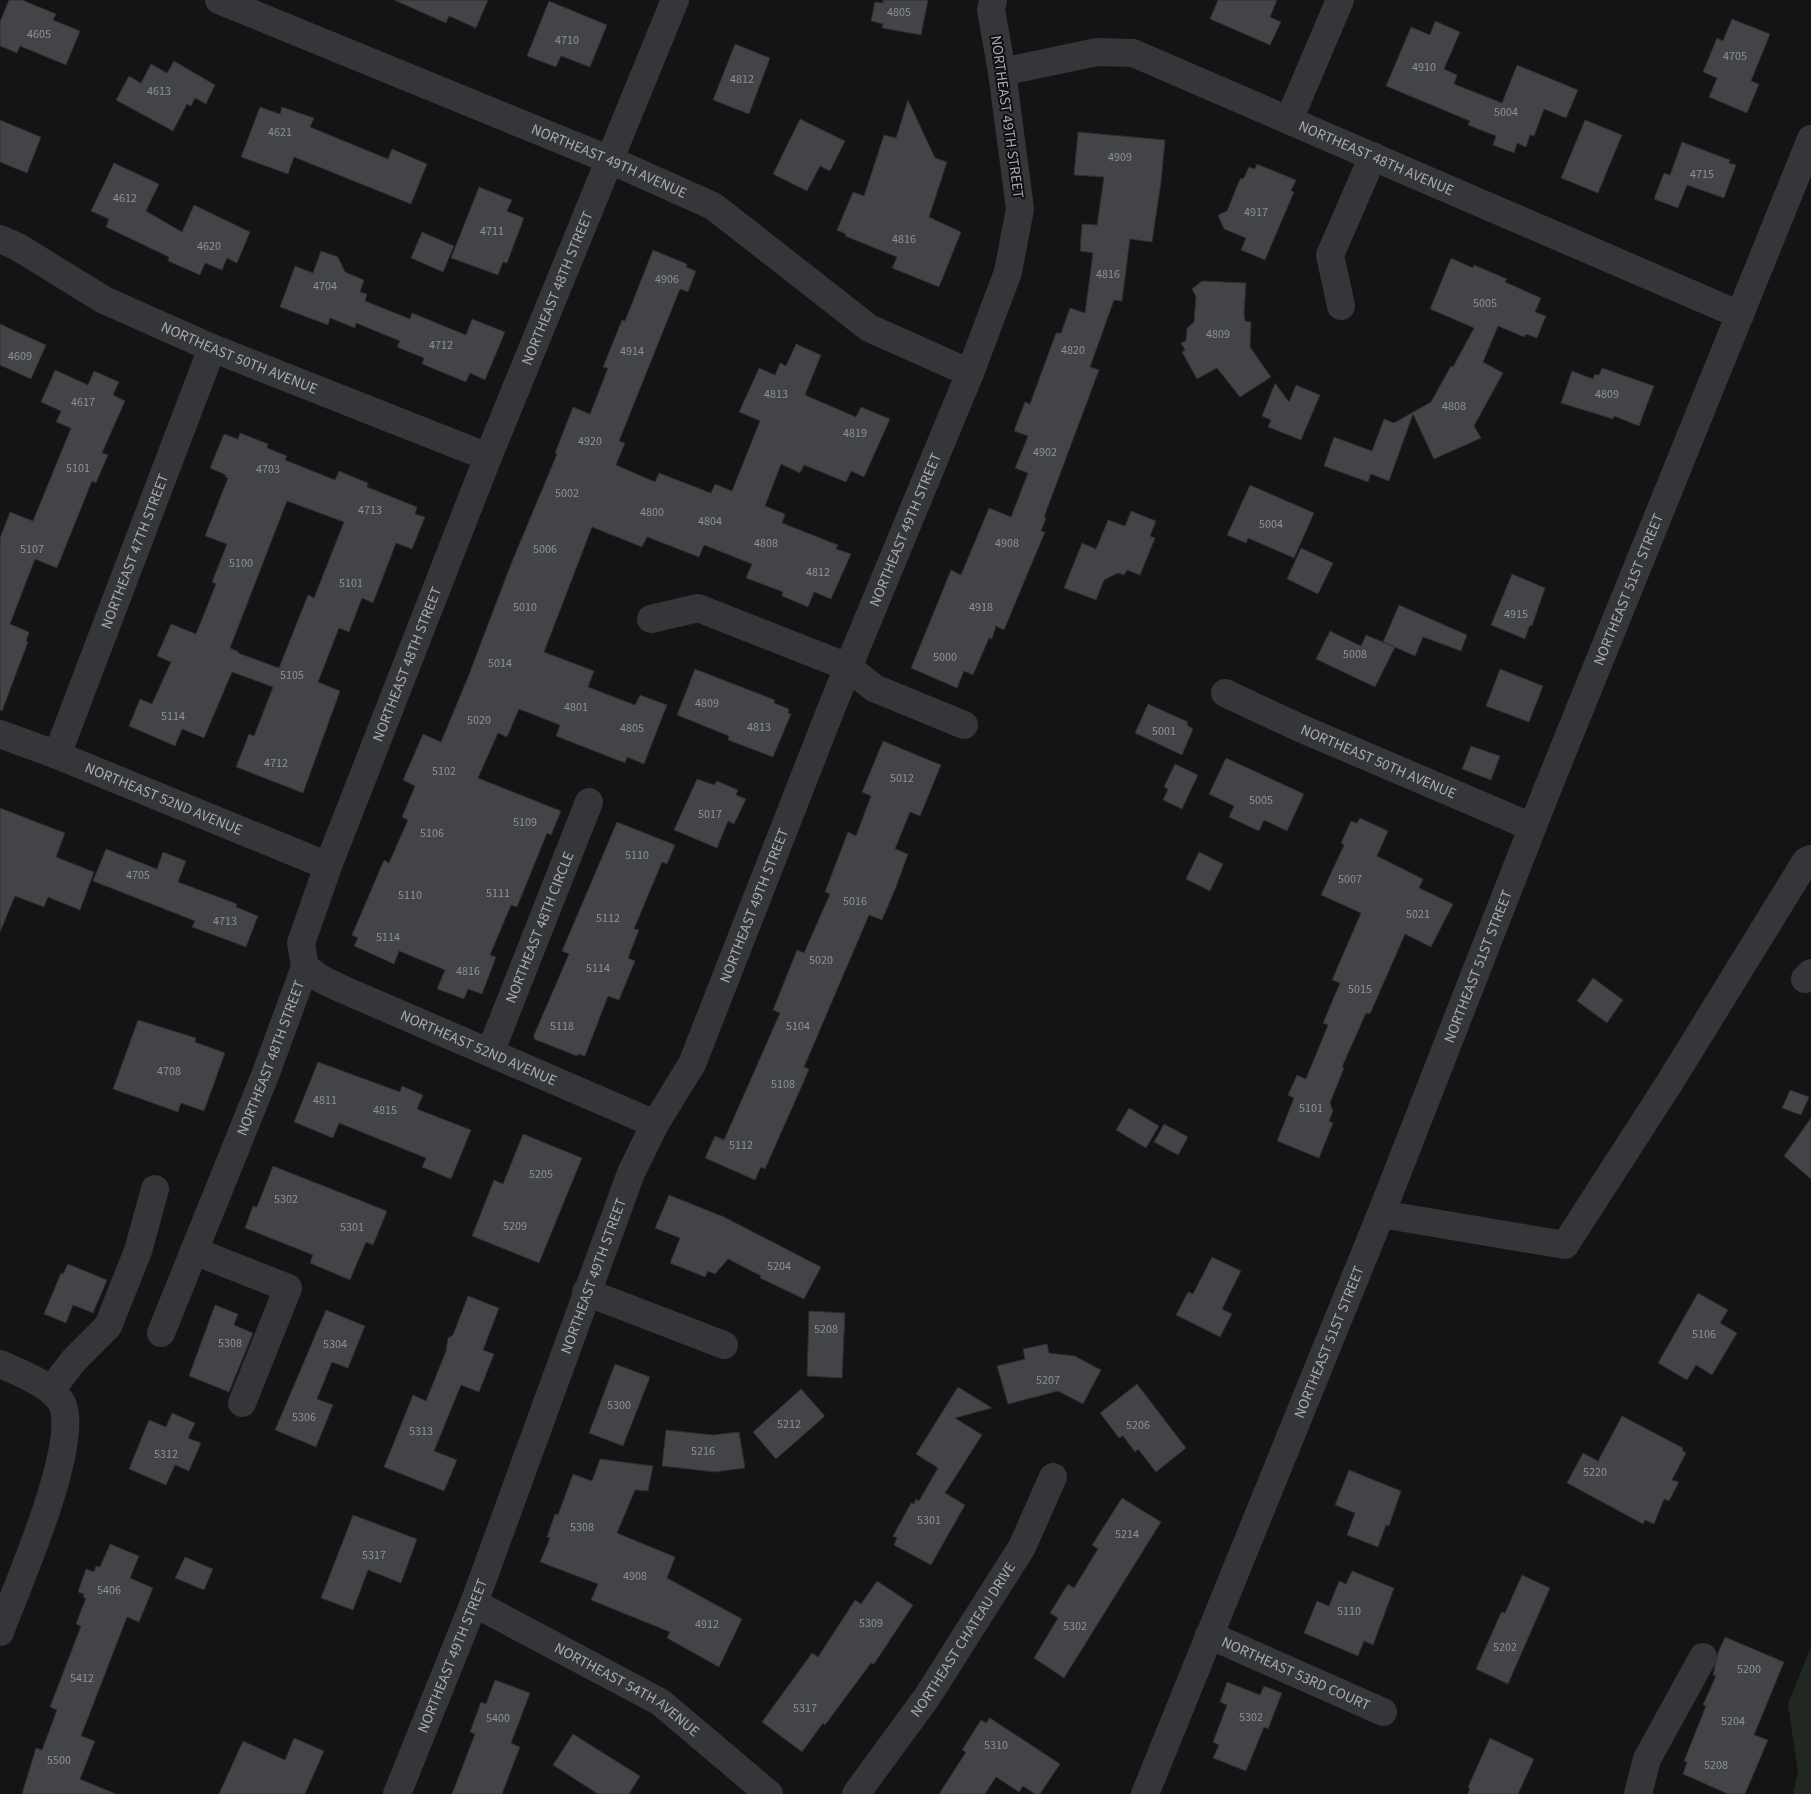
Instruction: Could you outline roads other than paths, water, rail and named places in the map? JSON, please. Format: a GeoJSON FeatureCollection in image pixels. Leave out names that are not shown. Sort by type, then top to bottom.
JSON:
{"type":"FeatureCollection","features":[{"type":"Feature","properties":{"kind":"street","name":"NORTHEAST 49TH AVENUE"},"geometry":{"type":"LineString","coordinates":[[219,0],[610,160],[713,206],[869,328],[970,373]]}},
{"type":"Feature","properties":{"kind":"street","name":"NORTHEAST 48TH STREET"},"geometry":{"type":"LineString","coordinates":[[161,1333],[266,1073],[305,967],[301,943],[328,866],[488,457],[675,0]]}},
{"type":"Feature","properties":{"kind":"street","name":"NORTHEAST 49TH STREET"},"geometry":{"type":"LineString","coordinates":[[397,1794],[474,1602],[631,1173],[655,1124],[692,1064],[848,667],[970,373],[1008,272],[1020,209],[1002,72],[991,10],[993,0]]}},
{"type":"Feature","properties":{"kind":"street"},"geometry":{"type":"LineString","coordinates":[[1289,120],[1340,0]]}},
{"type":"Feature","properties":{"kind":"street","name":"NORTHEAST 48TH AVENUE"},"geometry":{"type":"LineString","coordinates":[[1002,72],[1097,52],[1133,53],[1740,315]]}},
{"type":"Feature","properties":{"kind":"street","name":"NORTHEAST 51ST STREET"},"geometry":{"type":"LineString","coordinates":[[1145,1794],[1208,1635],[1381,1214],[1532,826],[1811,139]]}},
{"type":"Feature","properties":{"kind":"street"},"geometry":{"type":"LineString","coordinates":[[1341,306],[1330,255],[1373,156]]}},
{"type":"Feature","properties":{"kind":"street","name":"NORTHEAST 50TH AVENUE"},"geometry":{"type":"LineString","coordinates":[[0,239],[18,247],[104,300],[212,348],[488,457]]}},
{"type":"Feature","properties":{"kind":"street","name":"NORTHEAST 47TH STREET"},"geometry":{"type":"LineString","coordinates":[[57,755],[212,348]]}},
{"type":"Feature","properties":{"kind":"street"},"geometry":{"type":"LineString","coordinates":[[650,619],[698,608],[848,667],[874,688],[964,725]]}},
{"type":"Feature","properties":{"kind":"street","name":"NORTHEAST 50TH AVENUE"},"geometry":{"type":"LineString","coordinates":[[1225,693],[1300,728],[1532,826]]}},
{"type":"Feature","properties":{"kind":"street","name":"NORTHEAST 52ND AVENUE"},"geometry":{"type":"LineString","coordinates":[[0,734],[57,755],[328,866]]}},
{"type":"Feature","properties":{"kind":"street","name":"NORTHEAST 48TH CIRCLE"},"geometry":{"type":"LineString","coordinates":[[490,1053],[589,802]]}},
{"type":"Feature","properties":{"kind":"street"},"geometry":{"type":"LineString","coordinates":[[1381,1214],[1565,1245],[1670,1082],[1806,861],[1811,859]]}},
{"type":"Feature","properties":{"kind":"street","name":"NORTHEAST 52ND AVENUE"},"geometry":{"type":"LineString","coordinates":[[305,967],[321,979],[342,989],[655,1124]]}},
{"type":"Feature","properties":{"kind":"street"},"geometry":{"type":"LineString","coordinates":[[0,1632],[59,1467],[64,1436],[57,1399],[74,1360],[108,1326],[138,1251],[155,1189]]}},
{"type":"Feature","properties":{"kind":"street"},"geometry":{"type":"LineString","coordinates":[[194,1251],[288,1288],[242,1403]]}},
{"type":"Feature","properties":{"kind":"street"},"geometry":{"type":"LineString","coordinates":[[586,1292],[724,1345]]}},
{"type":"Feature","properties":{"kind":"street"},"geometry":{"type":"LineString","coordinates":[[0,1364],[29,1377],[57,1399]]}},
{"type":"Feature","properties":{"kind":"street","name":"NORTHEAST CHATEAU DRIVE"},"geometry":{"type":"LineString","coordinates":[[856,1794],[927,1697],[1022,1547],[1052,1476]]}},
{"type":"Feature","properties":{"kind":"street","name":"NORTHEAST 54TH AVENUE"},"geometry":{"type":"LineString","coordinates":[[474,1602],[660,1702],[768,1794]]}},
{"type":"Feature","properties":{"kind":"street","name":"NORTHEAST 53RD COURT"},"geometry":{"type":"LineString","coordinates":[[1208,1635],[1383,1712]]}},
{"type":"Feature","properties":{"kind":"street"},"geometry":{"type":"LineString","coordinates":[[1638,1794],[1647,1759],[1703,1657]]}}]}
